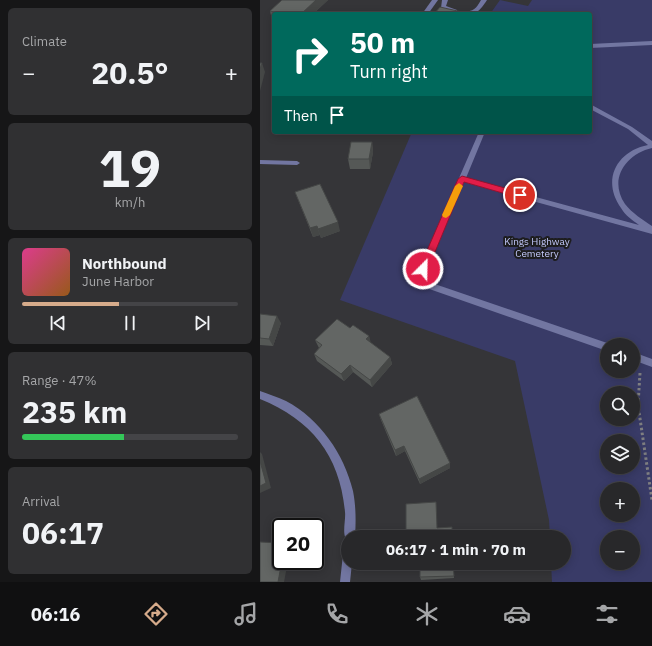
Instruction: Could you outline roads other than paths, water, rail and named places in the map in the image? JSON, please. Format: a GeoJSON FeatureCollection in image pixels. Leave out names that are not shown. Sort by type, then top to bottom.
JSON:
{"type":"FeatureCollection","features":[{"type":"Feature","properties":{"kind":"street"},"geometry":{"type":"LineString","coordinates":[[426,12],[435,0]]}},
{"type":"Feature","properties":{"kind":"street"},"geometry":{"type":"LineString","coordinates":[[445,0],[443,7],[455,11]]}},
{"type":"Feature","properties":{"kind":"street"},"geometry":{"type":"LineString","coordinates":[[474,12],[478,10],[484,0]]}},
{"type":"Feature","properties":{"kind":"street"},"geometry":{"type":"LineString","coordinates":[[592,46],[652,43]]}},
{"type":"Feature","properties":{"kind":"street"},"geometry":{"type":"LineString","coordinates":[[592,107],[630,128],[652,145]]}},
{"type":"Feature","properties":{"kind":"street"},"geometry":{"type":"LineString","coordinates":[[481,134],[418,282],[600,345]]}},
{"type":"Feature","properties":{"kind":"street"},"geometry":{"type":"LineString","coordinates":[[652,145],[637,150],[624,160],[616,173],[615,188],[623,205],[638,220],[652,230]]}},
{"type":"Feature","properties":{"kind":"street"},"geometry":{"type":"LineString","coordinates":[[260,162],[298,163]]}},
{"type":"Feature","properties":{"kind":"street"},"geometry":{"type":"LineString","coordinates":[[462,179],[652,230]]}},
{"type":"Feature","properties":{"kind":"street"},"geometry":{"type":"LineString","coordinates":[[640,358],[652,362]]}},
{"type":"Feature","properties":{"kind":"street"},"geometry":{"type":"LineString","coordinates":[[260,395],[278,402],[301,417],[330,447],[348,486],[351,517],[350,530]]}},
{"type":"Feature","properties":{"kind":"street"},"geometry":{"type":"LineString","coordinates":[[345,582],[346,570]]}},
{"type":"Feature","properties":{"kind":"park label","name":"Kings Highway Cemetery"},"geometry":{"type":"Point","coordinates":[537,246]}}]}
